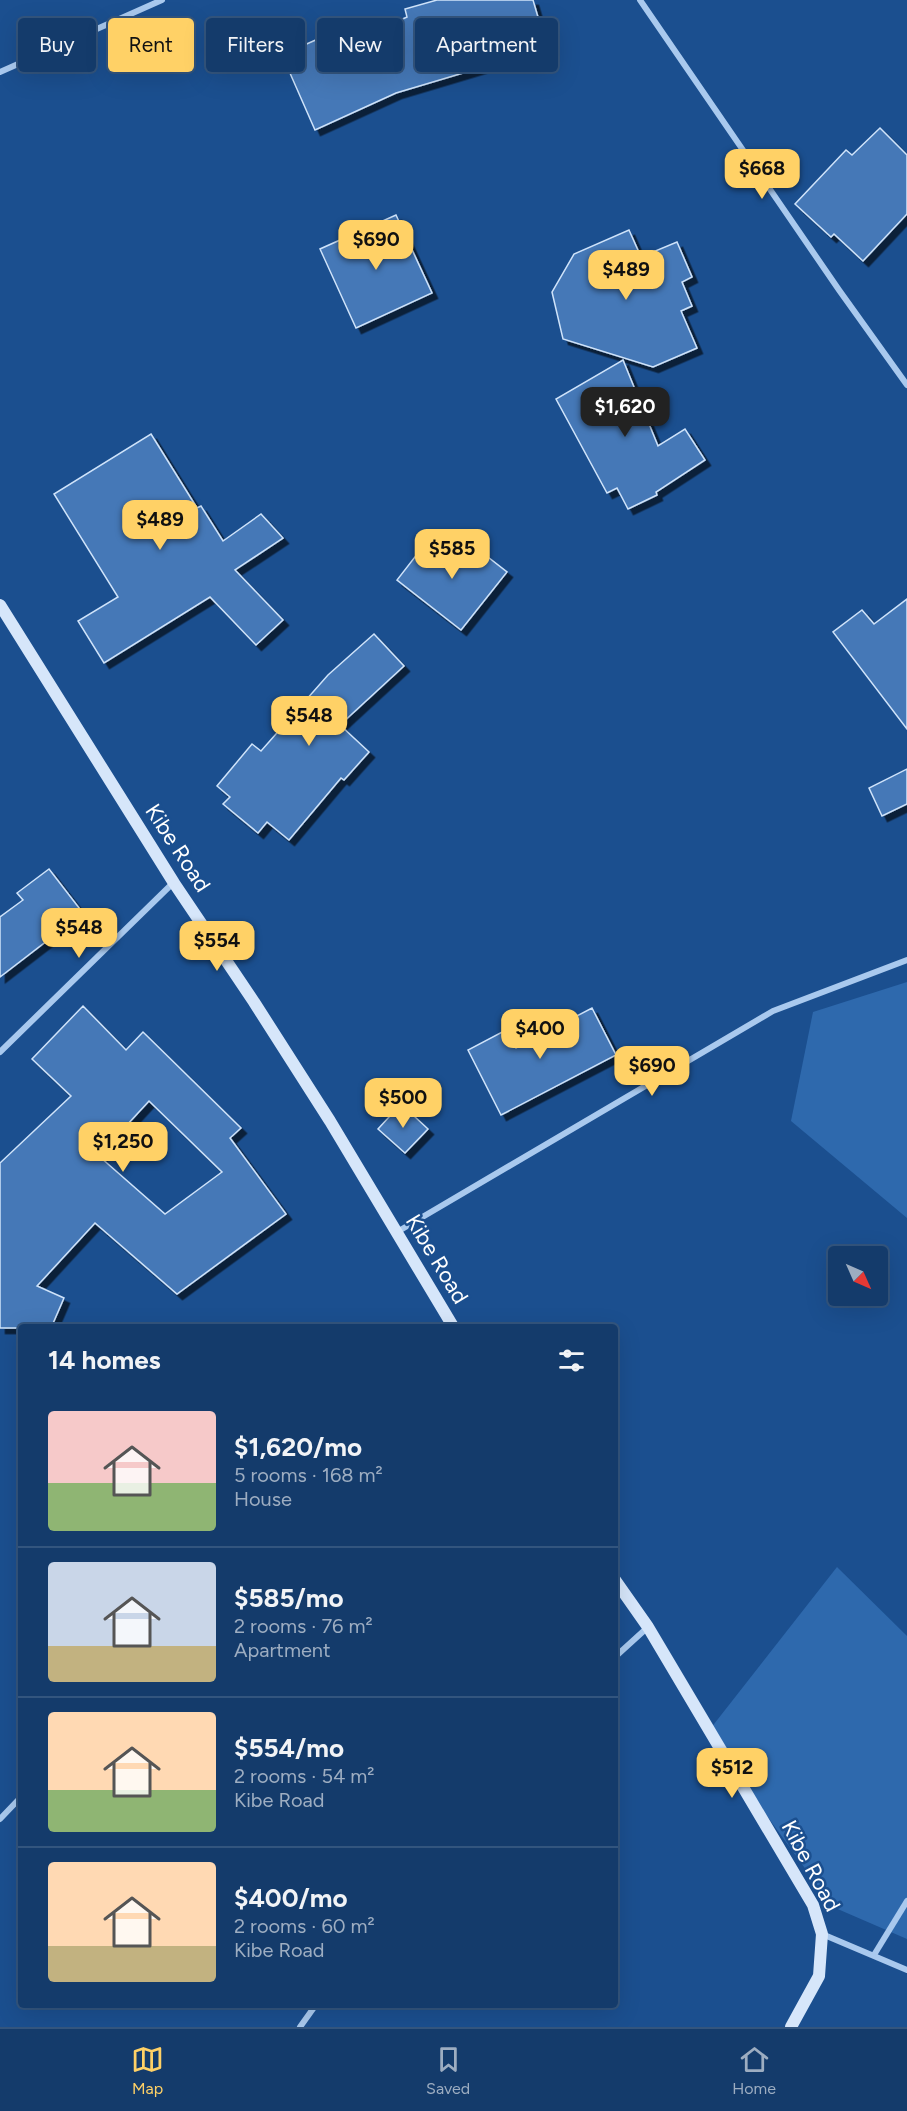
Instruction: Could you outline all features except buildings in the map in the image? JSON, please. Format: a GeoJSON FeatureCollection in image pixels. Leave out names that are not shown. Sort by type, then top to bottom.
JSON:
{"type":"FeatureCollection","features":[{"type":"Feature","properties":{"kind":"street"},"geometry":{"type":"LineString","coordinates":[[0,72],[162,0]]}},
{"type":"Feature","properties":{"kind":"street"},"geometry":{"type":"LineString","coordinates":[[640,0],[907,385]]}},
{"type":"Feature","properties":{"kind":"street","name":"Kibe Road"},"geometry":{"type":"LineString","coordinates":[[0,605],[174,883],[296,1067],[452,1324]]}},
{"type":"Feature","properties":{"kind":"street"},"geometry":{"type":"LineString","coordinates":[[0,1052],[174,883]]}},
{"type":"Feature","properties":{"kind":"street"},"geometry":{"type":"LineString","coordinates":[[397,1233],[773,1011],[907,960]]}},
{"type":"Feature","properties":{"kind":"street","name":"Kibe Road"},"geometry":{"type":"LineString","coordinates":[[618,1584],[648,1627],[813,1905],[822,1935],[819,1976],[791,2027]]}},
{"type":"Feature","properties":{"kind":"street"},"geometry":{"type":"LineString","coordinates":[[618,1654],[648,1627]]}},
{"type":"Feature","properties":{"kind":"street"},"geometry":{"type":"LineString","coordinates":[[0,1819],[18,1800]]}},
{"type":"Feature","properties":{"kind":"street"},"geometry":{"type":"LineString","coordinates":[[873,1955],[907,1901]]}},
{"type":"Feature","properties":{"kind":"street"},"geometry":{"type":"LineString","coordinates":[[822,1935],[907,1970]]}},
{"type":"Feature","properties":{"kind":"street"},"geometry":{"type":"LineString","coordinates":[[300,2027],[314,2008]]}},
{"type":"Feature","properties":{"kind":"shaded area"},"geometry":{"type":"Polygon","coordinates":[[[907,982],[907,1218],[791,1121],[813,1012],[907,982]]]}},
{"type":"Feature","properties":{"kind":"shaded area"},"geometry":{"type":"Polygon","coordinates":[[[837,1567],[907,1636],[907,1939],[833,1907],[707,1733],[837,1567]]]}}]}
